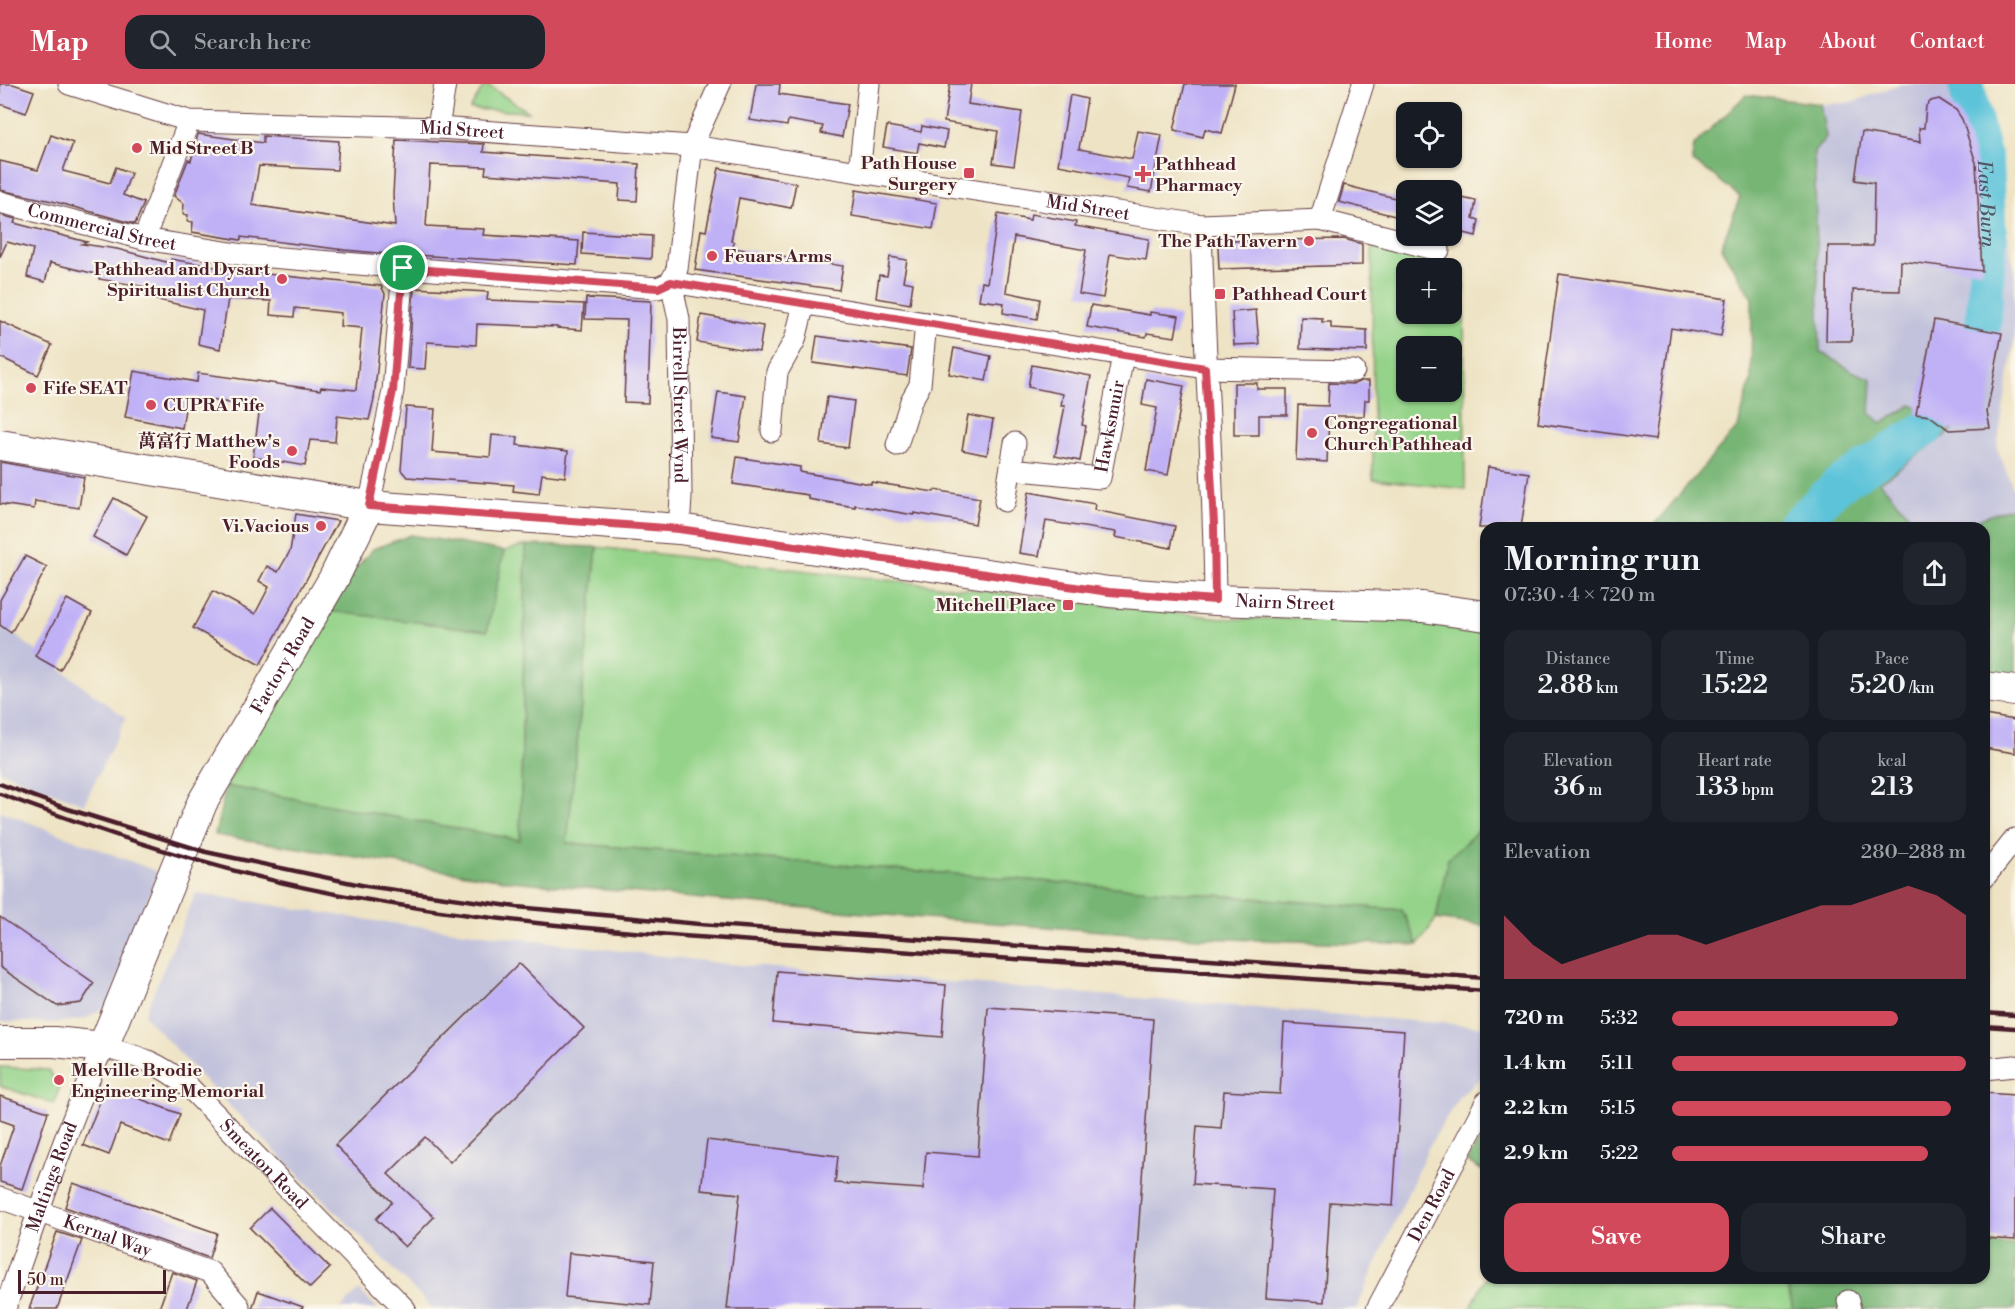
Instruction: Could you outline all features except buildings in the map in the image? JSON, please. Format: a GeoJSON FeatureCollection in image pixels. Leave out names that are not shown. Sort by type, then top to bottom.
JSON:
{"type":"FeatureCollection","features":[{"type":"Feature","properties":{"kind":"main road","name":"Nairn Street"},"geometry":{"type":"LineString","coordinates":[[0,445],[369,506],[679,529],[1109,592],[1215,600],[1422,607],[1480,615]]}},
{"type":"Feature","properties":{"kind":"main road","name":"Factory Road"},"geometry":{"type":"LineString","coordinates":[[103,1047],[202,804],[334,578],[369,506]]}},
{"type":"Feature","properties":{"kind":"main road"},"geometry":{"type":"LineString","coordinates":[[1990,688],[2015,691]]}},
{"type":"Feature","properties":{"kind":"main road"},"geometry":{"type":"LineString","coordinates":[[0,1042],[54,1042],[103,1047]]}},
{"type":"Feature","properties":{"kind":"street","name":"Mid Street"},"geometry":{"type":"LineString","coordinates":[[69,84],[189,121],[438,128],[692,146],[1201,225],[1320,220],[1439,250]]}},
{"type":"Feature","properties":{"kind":"street"},"geometry":{"type":"LineString","coordinates":[[438,128],[445,84]]}},
{"type":"Feature","properties":{"kind":"street"},"geometry":{"type":"LineString","coordinates":[[671,282],[677,269],[692,146],[720,84]]}},
{"type":"Feature","properties":{"kind":"street"},"geometry":{"type":"LineString","coordinates":[[860,172],[869,84]]}},
{"type":"Feature","properties":{"kind":"street"},"geometry":{"type":"LineString","coordinates":[[1320,220],[1364,84]]}},
{"type":"Feature","properties":{"kind":"street"},"geometry":{"type":"LineString","coordinates":[[144,239],[189,121]]}},
{"type":"Feature","properties":{"kind":"street","name":"Commercial Street"},"geometry":{"type":"LineString","coordinates":[[0,202],[144,239],[244,255],[658,288],[671,282],[1205,368]]}},
{"type":"Feature","properties":{"kind":"street"},"geometry":{"type":"LineString","coordinates":[[1201,225],[1205,368],[1214,524],[1215,600]]}},
{"type":"Feature","properties":{"kind":"street","name":"Factory Road"},"geometry":{"type":"LineString","coordinates":[[369,506],[393,391],[403,268]]}},
{"type":"Feature","properties":{"kind":"street","name":"Birrell Street Wynd"},"geometry":{"type":"LineString","coordinates":[[671,282],[679,319],[681,497],[679,529]]}},
{"type":"Feature","properties":{"kind":"street"},"geometry":{"type":"LineString","coordinates":[[772,431],[777,372],[795,340],[804,304]]}},
{"type":"Feature","properties":{"kind":"street"},"geometry":{"type":"LineString","coordinates":[[897,445],[911,401],[920,385],[926,323]]}},
{"type":"Feature","properties":{"kind":"street","name":"Hawksmuir"},"geometry":{"type":"LineString","coordinates":[[1011,469],[1100,478],[1123,355]]}},
{"type":"Feature","properties":{"kind":"street"},"geometry":{"type":"LineString","coordinates":[[1205,368],[1354,371]]}},
{"type":"Feature","properties":{"kind":"street"},"geometry":{"type":"LineString","coordinates":[[1005,501],[1015,443]]}},
{"type":"Feature","properties":{"kind":"street"},"geometry":{"type":"LineString","coordinates":[[1990,870],[2015,839]]}},
{"type":"Feature","properties":{"kind":"street","name":"Maltings Road"},"geometry":{"type":"LineString","coordinates":[[5,1309],[38,1211],[86,1085],[103,1047]]}},
{"type":"Feature","properties":{"kind":"street","name":"Smeaton Road"},"geometry":{"type":"LineString","coordinates":[[103,1047],[144,1058],[169,1070],[189,1087],[405,1309]]}},
{"type":"Feature","properties":{"kind":"street"},"geometry":{"type":"LineString","coordinates":[[1990,1068],[2015,1066]]}},
{"type":"Feature","properties":{"kind":"street","name":"Den Road"},"geometry":{"type":"LineString","coordinates":[[1377,1309],[1480,1113]]}},
{"type":"Feature","properties":{"kind":"street","name":"Kernal Way"},"geometry":{"type":"LineString","coordinates":[[0,1198],[210,1272],[239,1306],[238,1309]]}},
{"type":"Feature","properties":{"kind":"shaded area"},"geometry":{"type":"Polygon","coordinates":[[[1900,84],[1972,84],[1995,166],[2015,276],[2015,335],[1997,448],[2015,493],[2015,506],[1972,522],[1915,522],[1880,482],[1882,423],[1870,413],[1872,379],[1854,372],[1820,352],[1814,152],[1826,137],[1820,104],[1850,103],[1900,84]]]}},
{"type":"Feature","properties":{"kind":"shaded area"},"geometry":{"type":"Polygon","coordinates":[[[0,624],[126,718],[84,804],[0,771],[0,624]]]}},
{"type":"Feature","properties":{"kind":"shaded area"},"geometry":{"type":"Polygon","coordinates":[[[0,811],[158,872],[108,1005],[85,1019],[53,1023],[0,1021],[0,811]]]}},
{"type":"Feature","properties":{"kind":"shaded area"},"geometry":{"type":"Polygon","coordinates":[[[196,893],[368,920],[728,964],[1480,1027],[1480,1079],[1459,1097],[1428,1148],[1356,1309],[433,1309],[210,1086],[144,1015],[196,893]]]}},
{"type":"Feature","properties":{"kind":"shaded area"},"geometry":{"type":"Polygon","coordinates":[[[359,1290],[378,1309],[341,1309],[359,1290]]]}},
{"type":"Feature","properties":{"kind":"green space"},"geometry":{"type":"Polygon","coordinates":[[[485,84],[529,112],[470,109],[485,84]]]}},
{"type":"Feature","properties":{"kind":"green space"},"geometry":{"type":"Polygon","coordinates":[[[1746,95],[1820,104],[1826,137],[1814,152],[1820,352],[1854,372],[1872,379],[1870,413],[1882,423],[1912,405],[1953,430],[1880,482],[1915,522],[1656,522],[1738,427],[1751,380],[1752,298],[1721,248],[1740,197],[1709,172],[1692,162],[1694,145],[1746,95]]]}},
{"type":"Feature","properties":{"kind":"green space"},"geometry":{"type":"Polygon","coordinates":[[[1372,238],[1422,258],[1396,258],[1396,324],[1462,324],[1462,274],[1464,275],[1465,489],[1373,479],[1372,238]]]}},
{"type":"Feature","properties":{"kind":"green space"},"geometry":{"type":"Polygon","coordinates":[[[2015,506],[2015,678],[1990,675],[1990,522],[1972,522],[2015,506]]]}},
{"type":"Feature","properties":{"kind":"green space"},"geometry":{"type":"Polygon","coordinates":[[[411,535],[504,551],[487,631],[329,611],[347,578],[373,549],[411,535]]]}},
{"type":"Feature","properties":{"kind":"green space"},"geometry":{"type":"Polygon","coordinates":[[[526,545],[520,841],[226,786],[329,611],[487,631],[504,551],[526,545]]]}},
{"type":"Feature","properties":{"kind":"green space"},"geometry":{"type":"Polygon","coordinates":[[[526,545],[597,547],[567,843],[1402,910],[1418,945],[1198,938],[897,916],[693,898],[511,881],[215,835],[226,786],[520,840],[526,545]]]}},
{"type":"Feature","properties":{"kind":"green space"},"geometry":{"type":"Polygon","coordinates":[[[597,547],[1231,619],[1353,617],[1440,623],[1480,633],[1480,830],[1448,859],[1436,919],[1418,945],[1401,910],[567,843],[597,547]]]}},
{"type":"Feature","properties":{"kind":"green space"},"geometry":{"type":"Polygon","coordinates":[[[1480,829],[1480,925],[1436,919],[1448,859],[1480,829]]]}},
{"type":"Feature","properties":{"kind":"green space"},"geometry":{"type":"Polygon","coordinates":[[[0,1067],[48,1070],[60,1086],[54,1104],[0,1086],[0,1067]]]}},
{"type":"Feature","properties":{"kind":"green space"},"geometry":{"type":"Polygon","coordinates":[[[1480,1140],[1480,1169],[1467,1161],[1480,1140]]]}},
{"type":"Feature","properties":{"kind":"green space"},"geometry":{"type":"Polygon","coordinates":[[[1990,1242],[2015,1245],[2015,1309],[1793,1309],[1787,1284],[1990,1284],[1990,1242]]]}},
{"type":"Feature","properties":{"kind":"green space"},"geometry":{"type":"Polygon","coordinates":[[[1482,1284],[1787,1284],[1793,1309],[1470,1309],[1482,1284]]]}},
{"type":"Feature","properties":{"kind":"waterway","name":"East Burn"},"geometry":{"type":"LineString","coordinates":[[1966,84],[1985,164],[1989,240],[1983,325]]}},
{"type":"Feature","properties":{"kind":"waterway","name":"East Burn"},"geometry":{"type":"LineString","coordinates":[[1799,522],[1838,485],[1928,427]]}},
{"type":"Feature","properties":{"kind":"railway"},"geometry":{"type":"LineString","coordinates":[[0,784],[65,808],[206,852],[366,886],[517,907],[699,924],[1480,978]]}},
{"type":"Feature","properties":{"kind":"railway"},"geometry":{"type":"LineString","coordinates":[[0,794],[134,841],[225,868],[317,890],[429,910],[562,926],[696,937],[1480,991]]}},
{"type":"Feature","properties":{"kind":"railway"},"geometry":{"type":"LineString","coordinates":[[1990,1013],[2015,1015]]}},
{"type":"Feature","properties":{"kind":"railway"},"geometry":{"type":"LineString","coordinates":[[1990,1026],[2015,1028]]}},
{"type":"Feature","properties":{"kind":"place","name":"Mid Street B"},"geometry":{"type":"Point","coordinates":[137,148]}},
{"type":"Feature","properties":{"kind":"place","name":"Path House Surgery"},"geometry":{"type":"Point","coordinates":[969,173]}},
{"type":"Feature","properties":{"kind":"place","name":"Pathhead Pharmacy"},"geometry":{"type":"Point","coordinates":[1143,174]}},
{"type":"Feature","properties":{"kind":"place","name":"The Path Tavern"},"geometry":{"type":"Point","coordinates":[1309,241]}},
{"type":"Feature","properties":{"kind":"place","name":"Feuars Arms"},"geometry":{"type":"Point","coordinates":[712,256]}},
{"type":"Feature","properties":{"kind":"place","name":"Pathhead and Dysart Spiritualist Church"},"geometry":{"type":"Point","coordinates":[282,279]}},
{"type":"Feature","properties":{"kind":"place","name":"Pathhead Court"},"geometry":{"type":"Point","coordinates":[1220,294]}},
{"type":"Feature","properties":{"kind":"place","name":"Fife SEAT"},"geometry":{"type":"Point","coordinates":[31,388]}},
{"type":"Feature","properties":{"kind":"place","name":"CUPRA Fife"},"geometry":{"type":"Point","coordinates":[151,405]}},
{"type":"Feature","properties":{"kind":"place","name":"Congregational Church Pathhead"},"geometry":{"type":"Point","coordinates":[1312,433]}},
{"type":"Feature","properties":{"kind":"place","name":"萬富行 Matthew's Foods"},"geometry":{"type":"Point","coordinates":[292,451]}},
{"type":"Feature","properties":{"kind":"place","name":"Vi.Vacious"},"geometry":{"type":"Point","coordinates":[321,526]}},
{"type":"Feature","properties":{"kind":"place","name":"Mitchell Place"},"geometry":{"type":"Point","coordinates":[1068,605]}},
{"type":"Feature","properties":{"kind":"place","name":"Melville Brodie Engineering Memorial"},"geometry":{"type":"Point","coordinates":[59,1080]}},
{"type":"Feature","properties":{"kind":"route"},"geometry":{"type":"LineString","coordinates":[[403,268],[658,288],[671,282],[1205,368],[1214,524],[1215,600],[1109,592],[679,529],[369,506],[393,391],[403,268]]}}]}
